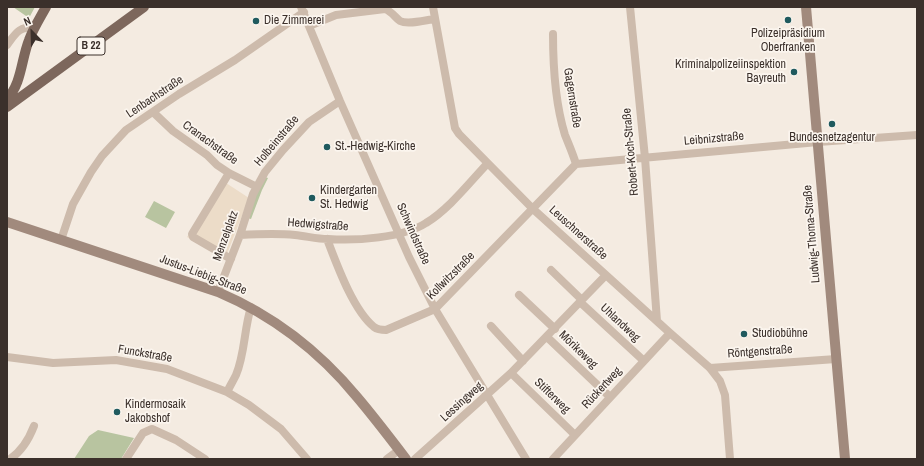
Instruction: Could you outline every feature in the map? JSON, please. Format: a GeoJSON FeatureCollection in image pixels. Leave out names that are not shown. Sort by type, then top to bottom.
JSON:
{"type":"FeatureCollection","features":[{"type":"Feature","properties":{"kind":"main road"},"geometry":{"type":"LineString","coordinates":[[7,98],[14,89],[20,73],[28,41],[46,7]]}},
{"type":"Feature","properties":{"kind":"main road","name":"B 22"},"geometry":{"type":"LineString","coordinates":[[7,106],[144,7]]}},
{"type":"Feature","properties":{"kind":"main road","name":"Ludwig-Thoma-Straße"},"geometry":{"type":"LineString","coordinates":[[806,7],[845,459]]}},
{"type":"Feature","properties":{"kind":"main road"},"geometry":{"type":"LineString","coordinates":[[20,73],[26,80],[33,84],[37,84]]}},
{"type":"Feature","properties":{"kind":"main road","name":"Justus-Liebig-Straße"},"geometry":{"type":"LineString","coordinates":[[7,222],[218,292],[251,307],[283,328],[319,357],[357,397],[406,459]]}},
{"type":"Feature","properties":{"kind":"street","name":"Leuschnerstraße"},"geometry":{"type":"LineString","coordinates":[[433,7],[456,128],[459,134],[533,209],[710,368],[720,381],[725,395],[730,459]]}},
{"type":"Feature","properties":{"kind":"street","name":"Robert-Koch-Straße"},"geometry":{"type":"LineString","coordinates":[[630,7],[645,158],[657,321]]}},
{"type":"Feature","properties":{"kind":"street"},"geometry":{"type":"LineString","coordinates":[[309,26],[336,15],[385,9],[398,20],[406,23],[435,19]]}},
{"type":"Feature","properties":{"kind":"street","name":"Schwindstraße"},"geometry":{"type":"LineString","coordinates":[[302,10],[340,101],[409,257],[436,310],[526,459]]}},
{"type":"Feature","properties":{"kind":"street","name":"Lenbachstraße"},"geometry":{"type":"LineString","coordinates":[[62,240],[73,204],[91,172],[102,156],[126,130],[179,94],[235,60],[302,10]]}},
{"type":"Feature","properties":{"kind":"street"},"geometry":{"type":"LineString","coordinates":[[7,45],[19,30],[25,27],[35,27]]}},
{"type":"Feature","properties":{"kind":"street","name":"Gagernstraße"},"geometry":{"type":"LineString","coordinates":[[553,34],[559,110],[565,134],[576,164]]}},
{"type":"Feature","properties":{"kind":"street","name":"Holbeinstraße"},"geometry":{"type":"LineString","coordinates":[[257,188],[265,172],[298,133],[309,122],[340,101]]}},
{"type":"Feature","properties":{"kind":"street","name":"Cranachstraße"},"geometry":{"type":"LineString","coordinates":[[153,112],[173,131],[229,173],[257,188]]}},
{"type":"Feature","properties":{"kind":"street","name":"Leibnizstraße"},"geometry":{"type":"LineString","coordinates":[[576,164],[818,142],[917,135]]}},
{"type":"Feature","properties":{"kind":"street","name":"Hedwigstraße"},"geometry":{"type":"LineString","coordinates":[[240,235],[264,233],[327,239],[352,239],[400,234],[426,223],[442,211],[487,164]]}},
{"type":"Feature","properties":{"kind":"street"},"geometry":{"type":"LineString","coordinates":[[533,209],[576,164]]}},
{"type":"Feature","properties":{"kind":"street"},"geometry":{"type":"LineString","coordinates":[[229,173],[192,234],[193,237],[231,259]]}},
{"type":"Feature","properties":{"kind":"street","name":"Menzelplatz"},"geometry":{"type":"LineString","coordinates":[[218,292],[240,235],[253,194],[257,188]]}},
{"type":"Feature","properties":{"kind":"street","name":"Kollwitzstraße"},"geometry":{"type":"LineString","coordinates":[[327,239],[345,285],[367,319],[379,330],[386,330],[436,310],[533,209]]}},
{"type":"Feature","properties":{"kind":"street"},"geometry":{"type":"LineString","coordinates":[[551,270],[581,301]]}},
{"type":"Feature","properties":{"kind":"street","name":"Lessingweg"},"geometry":{"type":"LineString","coordinates":[[415,459],[511,373],[606,275]]}},
{"type":"Feature","properties":{"kind":"street"},"geometry":{"type":"LineString","coordinates":[[643,308],[654,294]]}},
{"type":"Feature","properties":{"kind":"street"},"geometry":{"type":"LineString","coordinates":[[519,295],[555,329]]}},
{"type":"Feature","properties":{"kind":"street","name":"Uhlandweg"},"geometry":{"type":"LineString","coordinates":[[581,301],[644,361]]}},
{"type":"Feature","properties":{"kind":"street"},"geometry":{"type":"LineString","coordinates":[[227,392],[236,374],[244,345],[246,321],[251,307]]}},
{"type":"Feature","properties":{"kind":"street"},"geometry":{"type":"LineString","coordinates":[[492,326],[523,361]]}},
{"type":"Feature","properties":{"kind":"street","name":"Rückertweg"},"geometry":{"type":"LineString","coordinates":[[553,459],[670,333]]}},
{"type":"Feature","properties":{"kind":"street","name":"Mörikeweg"},"geometry":{"type":"LineString","coordinates":[[547,337],[610,397]]}},
{"type":"Feature","properties":{"kind":"street","name":"Funckstraße"},"geometry":{"type":"LineString","coordinates":[[7,357],[53,363],[116,360],[166,369],[227,392],[249,405],[281,430],[307,459]]}},
{"type":"Feature","properties":{"kind":"street","name":"Röntgenstraße"},"geometry":{"type":"LineString","coordinates":[[710,368],[836,359]]}},
{"type":"Feature","properties":{"kind":"street","name":"Stifterweg"},"geometry":{"type":"LineString","coordinates":[[511,373],[575,435]]}},
{"type":"Feature","properties":{"kind":"street"},"geometry":{"type":"LineString","coordinates":[[10,459],[16,455],[28,440],[34,426]]}},
{"type":"Feature","properties":{"kind":"street"},"geometry":{"type":"LineString","coordinates":[[126,459],[143,433],[152,429],[176,440],[205,459]]}},
{"type":"Feature","properties":{"kind":"street"},"geometry":{"type":"LineString","coordinates":[[387,459],[399,450]]}},
{"type":"Feature","properties":{"kind":"green space"},"geometry":{"type":"Polygon","coordinates":[[[13,7],[35,7],[29,18],[13,7]]]}},
{"type":"Feature","properties":{"kind":"green space"},"geometry":{"type":"Polygon","coordinates":[[[265,177],[268,178],[251,219],[247,218],[258,190],[265,177]]]}},
{"type":"Feature","properties":{"kind":"green space"},"geometry":{"type":"Polygon","coordinates":[[[154,201],[175,212],[166,228],[145,217],[154,201]]]}},
{"type":"Feature","properties":{"kind":"green space"},"geometry":{"type":"Polygon","coordinates":[[[98,430],[134,438],[121,459],[74,459],[89,436],[98,430]]]}},
{"type":"Feature","properties":{"kind":"shaded area"},"geometry":{"type":"Polygon","coordinates":[[[223,181],[249,198],[225,259],[187,237],[223,181]]]}},
{"type":"Feature","properties":{"kind":"place","name":"Polizeipräsidium Oberfranken"},"geometry":{"type":"Point","coordinates":[788,20]}},
{"type":"Feature","properties":{"kind":"place","name":"Die Zimmerei"},"geometry":{"type":"Point","coordinates":[256,21]}},
{"type":"Feature","properties":{"kind":"place","name":"Kriminalpolizeiinspektion Bayreuth"},"geometry":{"type":"Point","coordinates":[794,72]}},
{"type":"Feature","properties":{"kind":"place","name":"Bundesnetzagentur"},"geometry":{"type":"Point","coordinates":[832,124]}},
{"type":"Feature","properties":{"kind":"place","name":"St.-Hedwig-Kirche"},"geometry":{"type":"Point","coordinates":[327,147]}},
{"type":"Feature","properties":{"kind":"place","name":"Kindergarten St. Hedwig"},"geometry":{"type":"Point","coordinates":[312,198]}},
{"type":"Feature","properties":{"kind":"place","name":"Studiobühne"},"geometry":{"type":"Point","coordinates":[744,334]}},
{"type":"Feature","properties":{"kind":"place","name":"Kindermosaik Jakobshof"},"geometry":{"type":"Point","coordinates":[117,412]}}]}
